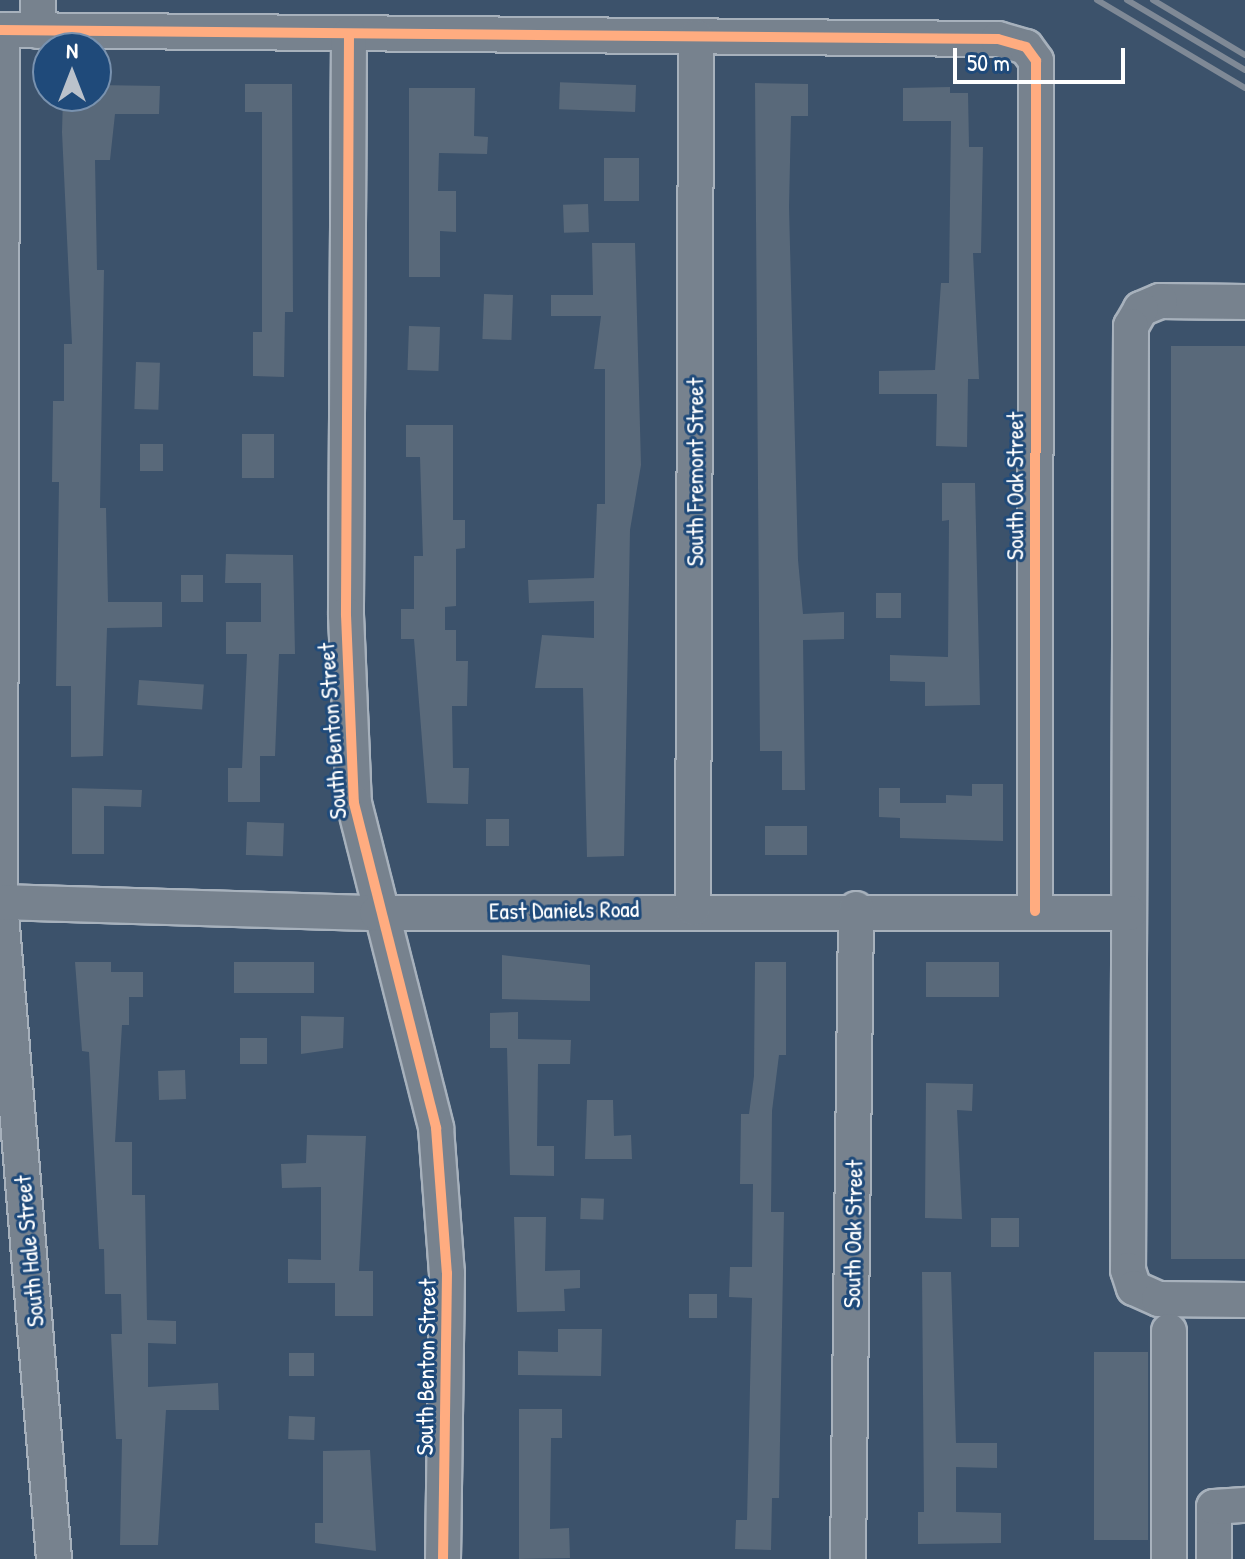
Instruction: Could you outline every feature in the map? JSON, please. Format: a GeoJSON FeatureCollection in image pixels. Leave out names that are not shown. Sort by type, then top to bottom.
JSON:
{"type":"FeatureCollection","features":[{"type":"Feature","properties":{"kind":"street"},"geometry":{"type":"LineString","coordinates":[[1,30],[38,15],[349,35],[696,37]]}},
{"type":"Feature","properties":{"kind":"street","name":"South Hale Street"},"geometry":{"type":"LineString","coordinates":[[1,30],[0,902],[54,1559]]}},
{"type":"Feature","properties":{"kind":"street","name":"South Benton Street"},"geometry":{"type":"LineString","coordinates":[[349,35],[348,710],[354,803],[377,913],[438,1143],[447,1273],[443,1559]]}},
{"type":"Feature","properties":{"kind":"street","name":"South Oak Street"},"geometry":{"type":"LineString","coordinates":[[696,37],[998,39],[1026,47],[1036,61],[1035,911]]}},
{"type":"Feature","properties":{"kind":"street","name":"South Fremont Street"},"geometry":{"type":"LineString","coordinates":[[693,908],[696,37]]}},
{"type":"Feature","properties":{"kind":"street"},"geometry":{"type":"LineString","coordinates":[[1245,302],[1160,301],[1141,309],[1131,326],[1128,1270],[1134,1288],[1159,1299],[1245,1300]]}},
{"type":"Feature","properties":{"kind":"street","name":"East Daniels Road"},"geometry":{"type":"LineString","coordinates":[[0,902],[377,913],[693,908],[1129,913]]}},
{"type":"Feature","properties":{"kind":"street","name":"South Oak Street"},"geometry":{"type":"LineString","coordinates":[[848,1559],[856,909]]}},
{"type":"Feature","properties":{"kind":"street"},"geometry":{"type":"LineString","coordinates":[[1169,1331],[1169,1559]]}},
{"type":"Feature","properties":{"kind":"street"},"geometry":{"type":"LineString","coordinates":[[1214,1559],[1214,1507],[1245,1505]]}},
{"type":"Feature","properties":{"kind":"building"},"geometry":{"type":"Polygon","coordinates":[[[560,82],[636,85],[635,112],[559,109],[560,82]]]}},
{"type":"Feature","properties":{"kind":"building"},"geometry":{"type":"Polygon","coordinates":[[[755,83],[808,84],[808,116],[791,116],[789,207],[798,560],[803,614],[844,612],[844,639],[803,640],[805,790],[782,790],[782,751],[760,751],[755,83]]]}},
{"type":"Feature","properties":{"kind":"building"},"geometry":{"type":"Polygon","coordinates":[[[245,84],[292,84],[293,312],[285,312],[284,377],[253,376],[253,332],[262,332],[262,112],[245,112],[245,84]]]}},
{"type":"Feature","properties":{"kind":"building"},"geometry":{"type":"Polygon","coordinates":[[[112,85],[160,86],[159,114],[115,114],[110,160],[95,160],[97,270],[104,270],[100,508],[106,508],[108,602],[162,602],[162,627],[107,628],[103,756],[71,757],[71,686],[56,686],[59,482],[52,482],[53,401],[64,401],[64,344],[72,344],[63,112],[112,112],[112,85]]]}},
{"type":"Feature","properties":{"kind":"building"},"geometry":{"type":"Polygon","coordinates":[[[950,87],[950,93],[968,93],[969,147],[983,147],[981,253],[973,253],[979,379],[968,379],[967,447],[936,446],[937,394],[879,394],[879,371],[935,370],[941,283],[949,283],[951,121],[903,121],[903,88],[950,87]]]}},
{"type":"Feature","properties":{"kind":"building"},"geometry":{"type":"Polygon","coordinates":[[[409,88],[475,88],[474,136],[488,137],[487,154],[439,153],[438,191],[456,191],[456,232],[440,231],[440,277],[409,277],[409,88]]]}},
{"type":"Feature","properties":{"kind":"building"},"geometry":{"type":"Polygon","coordinates":[[[604,158],[639,158],[639,201],[604,201],[604,158]]]}},
{"type":"Feature","properties":{"kind":"building"},"geometry":{"type":"Polygon","coordinates":[[[588,204],[589,232],[564,233],[563,205],[588,204]]]}},
{"type":"Feature","properties":{"kind":"building"},"geometry":{"type":"Polygon","coordinates":[[[592,243],[635,243],[641,465],[630,530],[624,856],[587,857],[583,688],[535,688],[542,635],[594,638],[594,601],[529,603],[528,580],[594,578],[597,504],[605,504],[605,369],[594,369],[601,316],[551,316],[551,295],[593,295],[592,243]]]}},
{"type":"Feature","properties":{"kind":"building"},"geometry":{"type":"Polygon","coordinates":[[[484,294],[513,295],[511,340],[482,339],[484,294]]]}},
{"type":"Feature","properties":{"kind":"building"},"geometry":{"type":"Polygon","coordinates":[[[409,326],[440,327],[438,371],[407,370],[409,326]]]}},
{"type":"Feature","properties":{"kind":"building"},"geometry":{"type":"Polygon","coordinates":[[[1171,346],[1245,346],[1245,1259],[1171,1259],[1171,346]]]}},
{"type":"Feature","properties":{"kind":"building"},"geometry":{"type":"Polygon","coordinates":[[[136,362],[160,363],[158,410],[134,409],[136,362]]]}},
{"type":"Feature","properties":{"kind":"building"},"geometry":{"type":"Polygon","coordinates":[[[406,425],[453,425],[453,520],[465,520],[465,548],[456,549],[456,606],[445,607],[445,630],[456,630],[456,661],[468,661],[467,706],[452,706],[453,768],[469,768],[468,804],[427,803],[414,639],[401,639],[401,609],[414,609],[414,556],[423,556],[420,457],[406,457],[406,425]]]}},
{"type":"Feature","properties":{"kind":"building"},"geometry":{"type":"Polygon","coordinates":[[[242,434],[274,434],[274,478],[242,478],[242,434]]]}},
{"type":"Feature","properties":{"kind":"building"},"geometry":{"type":"Polygon","coordinates":[[[140,444],[163,444],[163,471],[140,471],[140,444]]]}},
{"type":"Feature","properties":{"kind":"building"},"geometry":{"type":"Polygon","coordinates":[[[942,483],[975,483],[980,705],[925,706],[925,682],[890,681],[890,655],[948,657],[949,520],[942,521],[942,483]]]}},
{"type":"Feature","properties":{"kind":"building"},"geometry":{"type":"Polygon","coordinates":[[[226,554],[293,555],[295,654],[279,654],[275,756],[260,756],[260,802],[228,802],[228,768],[242,768],[247,654],[226,654],[226,622],[261,622],[261,583],[225,583],[226,554]]]}},
{"type":"Feature","properties":{"kind":"building"},"geometry":{"type":"Polygon","coordinates":[[[181,575],[203,575],[203,602],[181,602],[181,575]]]}},
{"type":"Feature","properties":{"kind":"building"},"geometry":{"type":"Polygon","coordinates":[[[876,593],[901,593],[901,618],[876,618],[876,593]]]}},
{"type":"Feature","properties":{"kind":"building"},"geometry":{"type":"Polygon","coordinates":[[[139,680],[204,685],[202,709],[137,705],[139,680]]]}},
{"type":"Feature","properties":{"kind":"building"},"geometry":{"type":"Polygon","coordinates":[[[972,784],[1003,784],[1003,841],[900,838],[900,818],[879,817],[879,788],[900,788],[900,803],[946,803],[946,795],[972,796],[972,784]]]}},
{"type":"Feature","properties":{"kind":"building"},"geometry":{"type":"Polygon","coordinates":[[[72,788],[142,790],[141,807],[104,806],[104,854],[72,854],[72,788]]]}},
{"type":"Feature","properties":{"kind":"building"},"geometry":{"type":"Polygon","coordinates":[[[486,819],[509,819],[509,846],[486,846],[486,819]]]}},
{"type":"Feature","properties":{"kind":"building"},"geometry":{"type":"Polygon","coordinates":[[[247,822],[284,823],[283,856],[246,855],[247,822]]]}},
{"type":"Feature","properties":{"kind":"building"},"geometry":{"type":"Polygon","coordinates":[[[765,826],[807,826],[807,855],[765,855],[765,826]]]}},
{"type":"Feature","properties":{"kind":"building"},"geometry":{"type":"Polygon","coordinates":[[[502,955],[590,965],[590,1001],[502,999],[502,955]]]}},
{"type":"Feature","properties":{"kind":"building"},"geometry":{"type":"Polygon","coordinates":[[[75,962],[111,962],[111,972],[143,972],[143,997],[129,997],[129,1025],[122,1025],[115,1142],[132,1142],[132,1195],[145,1195],[147,1320],[176,1321],[176,1344],[148,1343],[148,1387],[218,1383],[219,1410],[166,1410],[158,1545],[120,1545],[122,1439],[116,1439],[111,1334],[122,1334],[121,1294],[105,1294],[104,1249],[99,1249],[89,1052],[82,1051],[75,962]]]}},
{"type":"Feature","properties":{"kind":"building"},"geometry":{"type":"Polygon","coordinates":[[[234,962],[314,962],[314,993],[234,993],[234,962]]]}},
{"type":"Feature","properties":{"kind":"building"},"geometry":{"type":"Polygon","coordinates":[[[755,962],[786,962],[786,1055],[779,1055],[772,1111],[771,1212],[784,1212],[779,1498],[772,1498],[771,1550],[735,1549],[736,1520],[747,1520],[752,1298],[729,1297],[730,1267],[752,1267],[753,1184],[740,1184],[741,1114],[749,1114],[754,1076],[755,962]]]}},
{"type":"Feature","properties":{"kind":"building"},"geometry":{"type":"Polygon","coordinates":[[[926,962],[999,962],[999,997],[926,997],[926,962]]]}},
{"type":"Feature","properties":{"kind":"building"},"geometry":{"type":"Polygon","coordinates":[[[518,1012],[518,1039],[571,1040],[570,1064],[538,1064],[537,1146],[554,1146],[554,1176],[510,1175],[507,1048],[490,1048],[490,1013],[518,1012]]]}},
{"type":"Feature","properties":{"kind":"building"},"geometry":{"type":"Polygon","coordinates":[[[301,1016],[344,1017],[343,1048],[301,1054],[301,1016]]]}},
{"type":"Feature","properties":{"kind":"building"},"geometry":{"type":"Polygon","coordinates":[[[240,1038],[267,1038],[267,1064],[240,1064],[240,1038]]]}},
{"type":"Feature","properties":{"kind":"building"},"geometry":{"type":"Polygon","coordinates":[[[185,1070],[186,1099],[159,1100],[158,1071],[185,1070]]]}},
{"type":"Feature","properties":{"kind":"building"},"geometry":{"type":"Polygon","coordinates":[[[926,1083],[973,1084],[972,1111],[957,1110],[962,1219],[925,1218],[926,1083]]]}},
{"type":"Feature","properties":{"kind":"building"},"geometry":{"type":"Polygon","coordinates":[[[587,1100],[613,1100],[614,1136],[631,1135],[632,1159],[585,1159],[587,1100]]]}},
{"type":"Feature","properties":{"kind":"building"},"geometry":{"type":"Polygon","coordinates":[[[307,1135],[366,1136],[359,1271],[373,1271],[373,1316],[335,1316],[335,1283],[288,1283],[288,1259],[321,1260],[321,1187],[282,1188],[281,1164],[306,1163],[307,1135]]]}},
{"type":"Feature","properties":{"kind":"building"},"geometry":{"type":"Polygon","coordinates":[[[581,1198],[604,1199],[603,1220],[580,1219],[581,1198]]]}},
{"type":"Feature","properties":{"kind":"building"},"geometry":{"type":"Polygon","coordinates":[[[514,1217],[546,1217],[545,1271],[580,1270],[580,1288],[564,1289],[565,1311],[517,1312],[514,1217]]]}},
{"type":"Feature","properties":{"kind":"building"},"geometry":{"type":"Polygon","coordinates":[[[991,1218],[1019,1218],[1019,1247],[991,1247],[991,1218]]]}},
{"type":"Feature","properties":{"kind":"building"},"geometry":{"type":"Polygon","coordinates":[[[922,1272],[951,1272],[956,1443],[997,1443],[997,1468],[956,1467],[956,1512],[1001,1513],[1001,1543],[918,1544],[918,1512],[924,1512],[922,1272]]]}},
{"type":"Feature","properties":{"kind":"building"},"geometry":{"type":"Polygon","coordinates":[[[689,1294],[717,1294],[717,1318],[689,1318],[689,1294]]]}},
{"type":"Feature","properties":{"kind":"building"},"geometry":{"type":"Polygon","coordinates":[[[558,1329],[602,1329],[601,1376],[518,1375],[518,1351],[558,1352],[558,1329]]]}},
{"type":"Feature","properties":{"kind":"building"},"geometry":{"type":"Polygon","coordinates":[[[1094,1352],[1148,1352],[1148,1540],[1094,1540],[1094,1352]]]}},
{"type":"Feature","properties":{"kind":"building"},"geometry":{"type":"Polygon","coordinates":[[[289,1353],[314,1353],[314,1376],[289,1376],[289,1353]]]}},
{"type":"Feature","properties":{"kind":"building"},"geometry":{"type":"Polygon","coordinates":[[[519,1409],[562,1409],[562,1438],[551,1438],[550,1529],[569,1528],[570,1558],[519,1559],[519,1409]]]}},
{"type":"Feature","properties":{"kind":"building"},"geometry":{"type":"Polygon","coordinates":[[[289,1416],[315,1417],[314,1440],[288,1439],[289,1416]]]}},
{"type":"Feature","properties":{"kind":"building"},"geometry":{"type":"Polygon","coordinates":[[[370,1450],[376,1551],[315,1543],[315,1523],[323,1523],[323,1451],[370,1450]]]}},
{"type":"Feature","properties":{"kind":"railway"},"geometry":{"type":"LineString","coordinates":[[1097,0],[1245,88]]}},
{"type":"Feature","properties":{"kind":"railway"},"geometry":{"type":"LineString","coordinates":[[1127,0],[1245,70]]}},
{"type":"Feature","properties":{"kind":"railway"},"geometry":{"type":"LineString","coordinates":[[1153,0],[1245,55]]}},
{"type":"Feature","properties":{"kind":"cycle path"},"geometry":{"type":"LineString","coordinates":[[0,30],[998,39],[1026,47],[1036,61],[1035,911]]}},
{"type":"Feature","properties":{"kind":"cycle path"},"geometry":{"type":"LineString","coordinates":[[349,35],[346,615],[354,803],[436,1128],[447,1273],[443,1559]]}}]}
